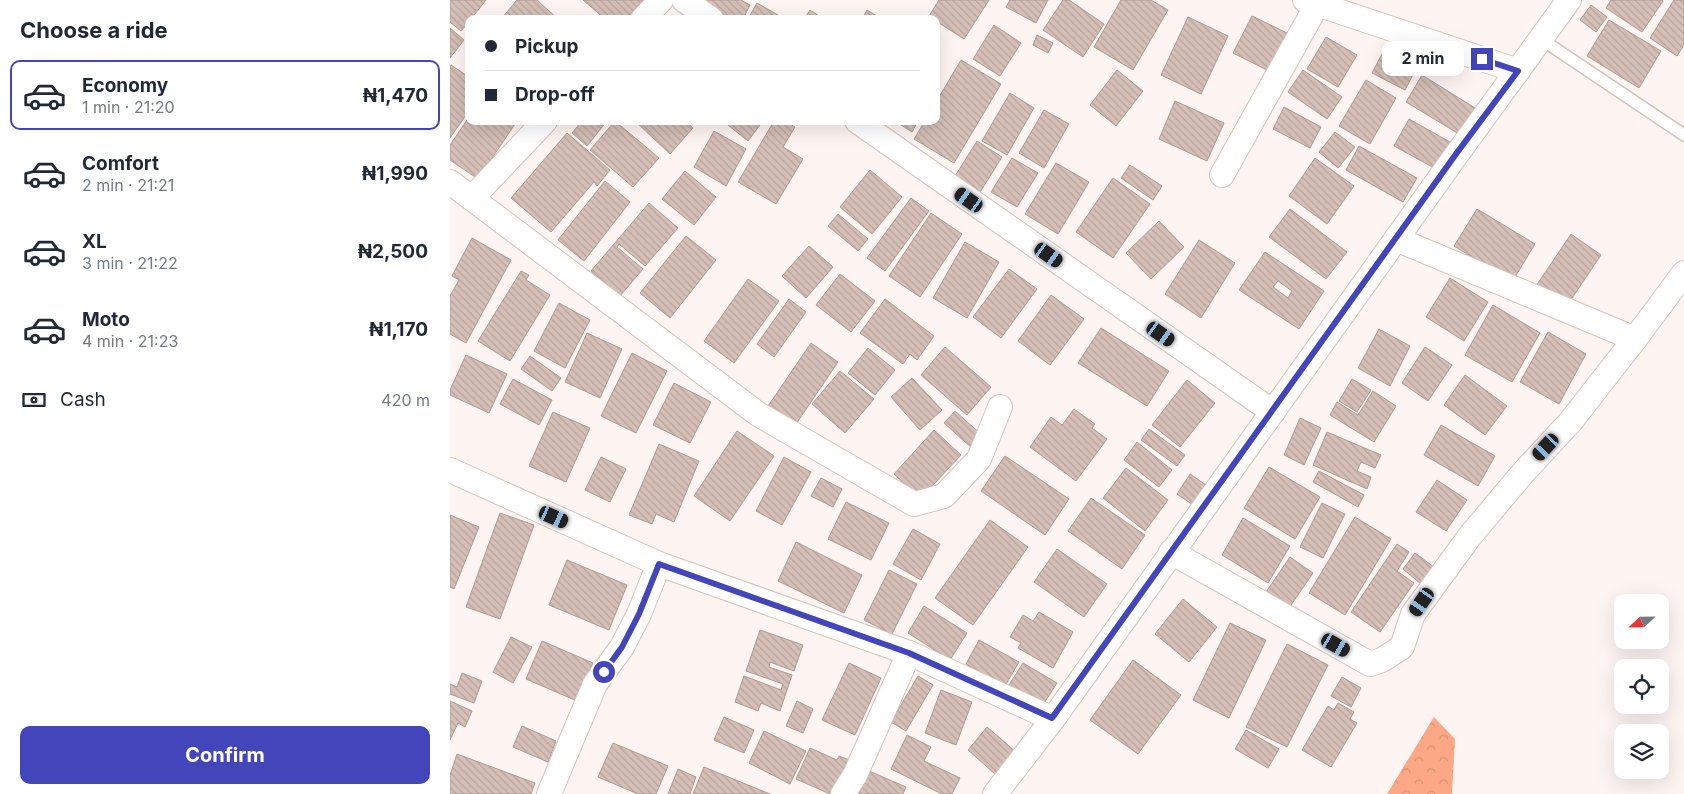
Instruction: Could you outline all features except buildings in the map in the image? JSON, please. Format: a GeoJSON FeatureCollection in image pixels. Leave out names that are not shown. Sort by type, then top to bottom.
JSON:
{"type":"FeatureCollection","features":[{"type":"Feature","properties":{"kind":"street"},"geometry":{"type":"LineString","coordinates":[[647,15],[661,0]]}},
{"type":"Feature","properties":{"kind":"street"},"geometry":{"type":"LineString","coordinates":[[684,0],[705,15]]}},
{"type":"Feature","properties":{"kind":"street"},"geometry":{"type":"LineString","coordinates":[[995,794],[1052,718],[1569,0]]}},
{"type":"Feature","properties":{"kind":"street"},"geometry":{"type":"LineString","coordinates":[[1222,175],[1311,2],[1518,71]]}},
{"type":"Feature","properties":{"kind":"street"},"geometry":{"type":"LineString","coordinates":[[472,198],[541,125]]}},
{"type":"Feature","properties":{"kind":"street"},"geometry":{"type":"LineString","coordinates":[[863,125],[1273,412]]}},
{"type":"Feature","properties":{"kind":"street"},"geometry":{"type":"LineString","coordinates":[[450,182],[758,414],[914,504],[944,496],[979,459],[1000,407]]}},
{"type":"Feature","properties":{"kind":"street"},"geometry":{"type":"LineString","coordinates":[[1396,239],[1635,339]]}},
{"type":"Feature","properties":{"kind":"street"},"geometry":{"type":"LineString","coordinates":[[1171,552],[1370,664],[1382,660],[1402,647],[1413,614],[1470,536],[1522,474],[1571,421],[1684,273]]}},
{"type":"Feature","properties":{"kind":"street"},"geometry":{"type":"LineString","coordinates":[[450,470],[659,564],[909,653],[1052,718]]}},
{"type":"Feature","properties":{"kind":"street"},"geometry":{"type":"LineString","coordinates":[[549,794],[595,684],[622,647],[639,614],[659,564]]}},
{"type":"Feature","properties":{"kind":"street"},"geometry":{"type":"LineString","coordinates":[[842,794],[855,775],[909,653]]}},
{"type":"Feature","properties":{"kind":"lane"},"geometry":{"type":"LineString","coordinates":[[1541,40],[1684,135]]}},
{"type":"Feature","properties":{"kind":"green space"},"geometry":{"type":"Polygon","coordinates":[[[1434,717],[1455,739],[1452,794],[1387,794],[1434,717]]]}},
{"type":"Feature","properties":{"kind":"route"},"geometry":{"type":"LineString","coordinates":[[604,672],[622,647],[639,614],[659,564],[909,653],[1052,718],[1456,154],[1518,71],[1482,59]]}}]}
